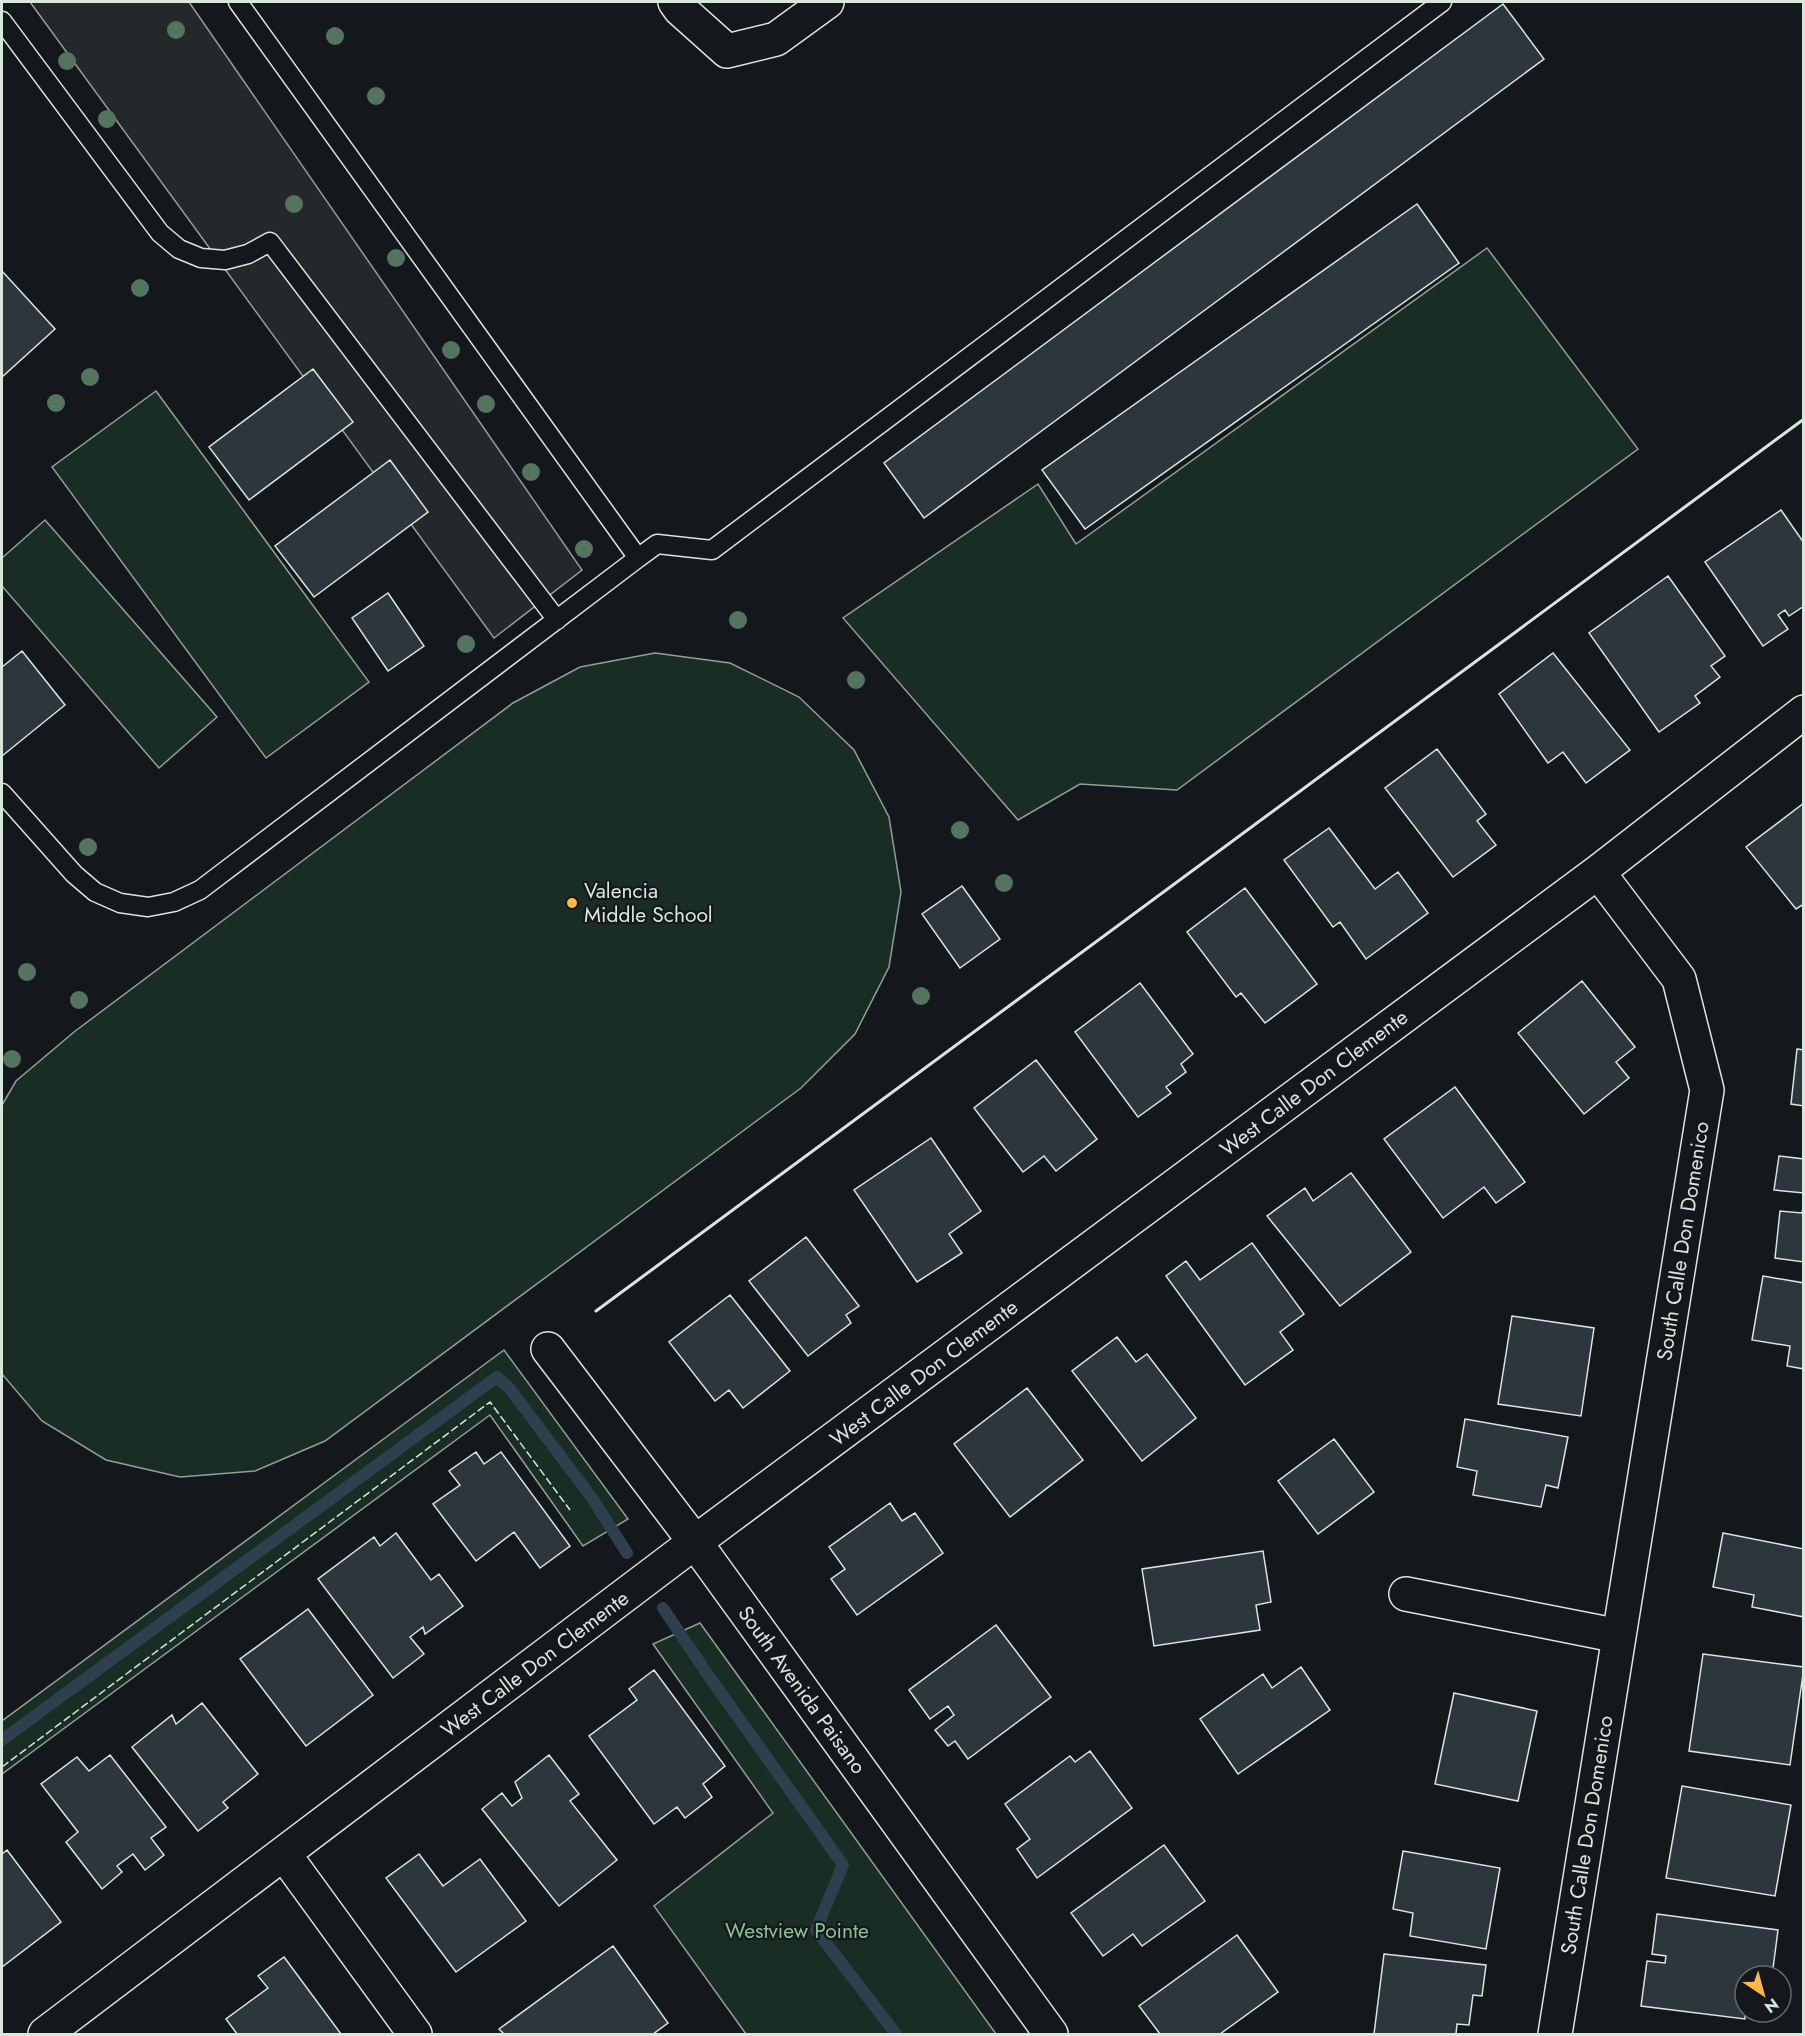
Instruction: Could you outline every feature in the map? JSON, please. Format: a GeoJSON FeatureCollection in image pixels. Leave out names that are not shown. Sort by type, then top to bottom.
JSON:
{"type":"FeatureCollection","features":[{"type":"Feature","properties":{"kind":"street"},"geometry":{"type":"LineString","coordinates":[[675,2],[727,51],[776,39],[827,2]]}},
{"type":"Feature","properties":{"kind":"street","name":"West Calle Don Clemente"},"geometry":{"type":"LineString","coordinates":[[45,2034],[695,1542],[1598,872],[1803,712]]}},
{"type":"Feature","properties":{"kind":"street","name":"South Calle Don Domenico"},"geometry":{"type":"LineString","coordinates":[[1554,2034],[1707,1090],[1679,980],[1598,872]]}},
{"type":"Feature","properties":{"kind":"street","name":"South Avenida Paisano"},"geometry":{"type":"LineString","coordinates":[[548,1349],[695,1542],[1051,2034]]}},
{"type":"Feature","properties":{"kind":"street"},"geometry":{"type":"LineString","coordinates":[[1406,1594],[1619,1636]]}},
{"type":"Feature","properties":{"kind":"street"},"geometry":{"type":"LineString","coordinates":[[284,1854],[415,2034]]}},
{"type":"Feature","properties":{"kind":"lane"},"geometry":{"type":"LineString","coordinates":[[237,2],[638,558]]}},
{"type":"Feature","properties":{"kind":"lane"},"geometry":{"type":"LineString","coordinates":[[2,793],[74,874],[95,892],[120,903],[148,907],[174,902],[200,890],[657,544],[712,550],[1442,2]]}},
{"type":"Feature","properties":{"kind":"lane"},"geometry":{"type":"LineString","coordinates":[[2,21],[160,234],[179,249],[201,258],[225,260],[248,254],[270,242],[557,620]]}},
{"type":"Feature","properties":{"kind":"green space"},"geometry":{"type":"Polygon","coordinates":[[[1487,248],[1638,449],[1177,790],[1080,784],[1018,820],[843,618],[1038,484],[1076,544],[1487,248]]]}},
{"type":"Feature","properties":{"kind":"green space"},"geometry":{"type":"Polygon","coordinates":[[[156,391],[369,682],[266,758],[52,467],[156,391]]]}},
{"type":"Feature","properties":{"kind":"green space"},"geometry":{"type":"Polygon","coordinates":[[[45,520],[217,717],[159,768],[2,586],[2,558],[45,520]]]}},
{"type":"Feature","properties":{"kind":"green space"},"geometry":{"type":"Polygon","coordinates":[[[655,653],[730,663],[799,697],[854,750],[889,817],[901,892],[889,967],[855,1034],[801,1088],[325,1441],[255,1471],[180,1477],[106,1460],[42,1421],[2,1374],[2,1105],[16,1081],[74,1032],[513,703],[580,667],[655,653]]]}},
{"type":"Feature","properties":{"kind":"green space"},"geometry":{"type":"Polygon","coordinates":[[[504,1350],[628,1519],[583,1546],[490,1415],[2,1774],[2,1721],[504,1350]]]}},
{"type":"Feature","properties":{"kind":"green space","name":"Westview Pointe"},"geometry":{"type":"Polygon","coordinates":[[[700,1623],[996,2034],[746,2034],[654,1906],[773,1813],[653,1644],[700,1623]]]}},
{"type":"Feature","properties":{"kind":"shaded area"},"geometry":{"type":"Polygon","coordinates":[[[30,2],[189,2],[582,570],[494,638],[30,2]]]}},
{"type":"Feature","properties":{"kind":"building"},"geometry":{"type":"Polygon","coordinates":[[[1503,4],[1544,59],[924,518],[884,463],[1503,4]]]}},
{"type":"Feature","properties":{"kind":"building"},"geometry":{"type":"Polygon","coordinates":[[[1417,204],[1459,263],[1085,529],[1042,470],[1417,204]]]}},
{"type":"Feature","properties":{"kind":"building"},"geometry":{"type":"Polygon","coordinates":[[[2,271],[55,329],[2,377],[2,271]]]}},
{"type":"Feature","properties":{"kind":"building"},"geometry":{"type":"Polygon","coordinates":[[[313,369],[353,422],[249,500],[209,447],[313,369]]]}},
{"type":"Feature","properties":{"kind":"building"},"geometry":{"type":"Polygon","coordinates":[[[390,460],[428,512],[314,597],[275,546],[390,460]]]}},
{"type":"Feature","properties":{"kind":"building"},"geometry":{"type":"Polygon","coordinates":[[[1781,510],[1804,543],[1804,606],[1789,616],[1785,610],[1778,615],[1788,629],[1763,646],[1705,562],[1781,510]]]}},
{"type":"Feature","properties":{"kind":"building"},"geometry":{"type":"Polygon","coordinates":[[[1668,576],[1725,656],[1711,666],[1720,677],[1695,696],[1700,703],[1659,732],[1589,633],[1668,576]]]}},
{"type":"Feature","properties":{"kind":"building"},"geometry":{"type":"Polygon","coordinates":[[[388,593],[424,646],[388,671],[352,618],[388,593]]]}},
{"type":"Feature","properties":{"kind":"building"},"geometry":{"type":"Polygon","coordinates":[[[22,651],[65,705],[2,756],[2,667],[22,651]]]}},
{"type":"Feature","properties":{"kind":"building"},"geometry":{"type":"Polygon","coordinates":[[[1553,653],[1630,750],[1586,783],[1563,752],[1548,763],[1499,694],[1553,653]]]}},
{"type":"Feature","properties":{"kind":"building"},"geometry":{"type":"Polygon","coordinates":[[[1437,749],[1486,814],[1477,821],[1496,845],[1453,877],[1385,788],[1437,749]]]}},
{"type":"Feature","properties":{"kind":"building"},"geometry":{"type":"Polygon","coordinates":[[[1804,803],[1804,904],[1796,909],[1746,847],[1804,803]]]}},
{"type":"Feature","properties":{"kind":"building"},"geometry":{"type":"Polygon","coordinates":[[[1329,828],[1375,889],[1398,872],[1428,913],[1366,959],[1340,922],[1333,927],[1284,860],[1329,828]]]}},
{"type":"Feature","properties":{"kind":"building"},"geometry":{"type":"Polygon","coordinates":[[[962,886],[1000,939],[960,968],[922,914],[962,886]]]}},
{"type":"Feature","properties":{"kind":"building"},"geometry":{"type":"Polygon","coordinates":[[[1245,888],[1317,984],[1265,1023],[1241,993],[1236,997],[1187,932],[1245,888]]]}},
{"type":"Feature","properties":{"kind":"building"},"geometry":{"type":"Polygon","coordinates":[[[1582,981],[1635,1047],[1616,1062],[1629,1078],[1584,1114],[1518,1033],[1582,981]]]}},
{"type":"Feature","properties":{"kind":"building"},"geometry":{"type":"Polygon","coordinates":[[[1140,983],[1193,1054],[1181,1064],[1186,1072],[1166,1087],[1171,1093],[1138,1117],[1075,1032],[1140,983]]]}},
{"type":"Feature","properties":{"kind":"building"},"geometry":{"type":"Polygon","coordinates":[[[1797,1049],[1804,1050],[1804,1106],[1791,1104],[1797,1049]]]}},
{"type":"Feature","properties":{"kind":"building"},"geometry":{"type":"Polygon","coordinates":[[[1036,1060],[1097,1139],[1056,1171],[1044,1156],[1023,1172],[974,1108],[1036,1060]]]}},
{"type":"Feature","properties":{"kind":"building"},"geometry":{"type":"Polygon","coordinates":[[[1455,1087],[1525,1182],[1496,1203],[1484,1187],[1443,1218],[1384,1139],[1455,1087]]]}},
{"type":"Feature","properties":{"kind":"building"},"geometry":{"type":"Polygon","coordinates":[[[931,1138],[981,1211],[949,1234],[962,1253],[917,1282],[854,1190],[931,1138]]]}},
{"type":"Feature","properties":{"kind":"building"},"geometry":{"type":"Polygon","coordinates":[[[1779,1156],[1804,1159],[1804,1193],[1774,1190],[1779,1156]]]}},
{"type":"Feature","properties":{"kind":"building"},"geometry":{"type":"Polygon","coordinates":[[[1351,1173],[1411,1252],[1340,1306],[1267,1216],[1305,1188],[1313,1201],[1351,1173]]]}},
{"type":"Feature","properties":{"kind":"building"},"geometry":{"type":"Polygon","coordinates":[[[1804,1201],[1804,1262],[1775,1258],[1780,1211],[1802,1213],[1804,1201]]]}},
{"type":"Feature","properties":{"kind":"building"},"geometry":{"type":"Polygon","coordinates":[[[806,1237],[859,1306],[846,1315],[851,1323],[808,1356],[749,1281],[806,1237]]]}},
{"type":"Feature","properties":{"kind":"building"},"geometry":{"type":"Polygon","coordinates":[[[1252,1243],[1304,1314],[1280,1332],[1293,1350],[1245,1385],[1166,1276],[1186,1261],[1200,1280],[1252,1243]]]}},
{"type":"Feature","properties":{"kind":"building"},"geometry":{"type":"Polygon","coordinates":[[[1763,1276],[1804,1283],[1804,1369],[1787,1366],[1790,1346],[1752,1340],[1763,1276]]]}},
{"type":"Feature","properties":{"kind":"building"},"geometry":{"type":"Polygon","coordinates":[[[730,1295],[790,1371],[743,1408],[729,1390],[715,1401],[669,1342],[730,1295]]]}},
{"type":"Feature","properties":{"kind":"building"},"geometry":{"type":"Polygon","coordinates":[[[1512,1316],[1594,1328],[1581,1416],[1498,1404],[1512,1316]]]}},
{"type":"Feature","properties":{"kind":"building"},"geometry":{"type":"Polygon","coordinates":[[[1117,1337],[1136,1362],[1147,1354],[1196,1418],[1142,1461],[1072,1371],[1117,1337]]]}},
{"type":"Feature","properties":{"kind":"building"},"geometry":{"type":"Polygon","coordinates":[[[1027,1388],[1083,1460],[1010,1517],[954,1444],[1027,1388]]]}},
{"type":"Feature","properties":{"kind":"building"},"geometry":{"type":"Polygon","coordinates":[[[1465,1419],[1568,1437],[1558,1488],[1546,1485],[1541,1507],[1473,1495],[1477,1471],[1457,1467],[1465,1419]]]}},
{"type":"Feature","properties":{"kind":"building"},"geometry":{"type":"Polygon","coordinates":[[[1334,1439],[1374,1492],[1318,1534],[1278,1481],[1334,1439]]]}},
{"type":"Feature","properties":{"kind":"building"},"geometry":{"type":"Polygon","coordinates":[[[476,1452],[484,1464],[501,1452],[570,1546],[540,1568],[514,1532],[476,1561],[433,1504],[460,1485],[449,1471],[476,1452]]]}},
{"type":"Feature","properties":{"kind":"building"},"geometry":{"type":"Polygon","coordinates":[[[890,1503],[902,1521],[915,1513],[943,1553],[857,1615],[831,1579],[845,1569],[829,1547],[890,1503]]]}},
{"type":"Feature","properties":{"kind":"building"},"geometry":{"type":"Polygon","coordinates":[[[396,1533],[431,1580],[439,1574],[463,1606],[425,1634],[423,1627],[410,1637],[424,1654],[393,1678],[318,1579],[374,1537],[380,1546],[396,1533]]]}},
{"type":"Feature","properties":{"kind":"building"},"geometry":{"type":"Polygon","coordinates":[[[1723,1533],[1804,1549],[1804,1617],[1752,1607],[1754,1595],[1713,1587],[1723,1533]]]}},
{"type":"Feature","properties":{"kind":"building"},"geometry":{"type":"Polygon","coordinates":[[[1263,1551],[1271,1602],[1256,1605],[1260,1630],[1154,1646],[1142,1569],[1263,1551]]]}},
{"type":"Feature","properties":{"kind":"building"},"geometry":{"type":"Polygon","coordinates":[[[308,1609],[373,1695],[306,1746],[240,1659],[308,1609]]]}},
{"type":"Feature","properties":{"kind":"building"},"geometry":{"type":"Polygon","coordinates":[[[996,1625],[1051,1697],[968,1759],[955,1741],[948,1746],[935,1730],[954,1715],[948,1706],[930,1719],[909,1690],[996,1625]]]}},
{"type":"Feature","properties":{"kind":"building"},"geometry":{"type":"Polygon","coordinates":[[[1703,1654],[1804,1667],[1790,1765],[1689,1751],[1703,1654]]]}},
{"type":"Feature","properties":{"kind":"building"},"geometry":{"type":"Polygon","coordinates":[[[1301,1667],[1330,1710],[1238,1774],[1200,1719],[1263,1674],[1272,1688],[1301,1667]]]}},
{"type":"Feature","properties":{"kind":"building"},"geometry":{"type":"Polygon","coordinates":[[[654,1670],[725,1766],[703,1784],[712,1797],[685,1818],[677,1807],[654,1824],[589,1736],[637,1700],[629,1689],[654,1670]]]}},
{"type":"Feature","properties":{"kind":"building"},"geometry":{"type":"Polygon","coordinates":[[[1454,1693],[1537,1711],[1518,1801],[1435,1784],[1454,1693]]]}},
{"type":"Feature","properties":{"kind":"building"},"geometry":{"type":"Polygon","coordinates":[[[202,1703],[258,1774],[223,1802],[228,1808],[198,1831],[132,1747],[172,1715],[176,1724],[202,1703]]]}},
{"type":"Feature","properties":{"kind":"building"},"geometry":{"type":"Polygon","coordinates":[[[1090,1751],[1132,1808],[1037,1878],[1017,1849],[1030,1839],[1005,1804],[1070,1756],[1075,1762],[1090,1751]]]}},
{"type":"Feature","properties":{"kind":"building"},"geometry":{"type":"Polygon","coordinates":[[[110,1755],[166,1827],[151,1838],[164,1855],[145,1870],[133,1854],[117,1866],[122,1872],[102,1889],[66,1842],[78,1832],[41,1784],[77,1757],[89,1771],[110,1755]]]}},
{"type":"Feature","properties":{"kind":"building"},"geometry":{"type":"Polygon","coordinates":[[[549,1755],[579,1794],[570,1801],[617,1860],[559,1906],[482,1809],[502,1793],[512,1806],[522,1798],[515,1782],[549,1755]]]}},
{"type":"Feature","properties":{"kind":"building"},"geometry":{"type":"Polygon","coordinates":[[[1682,1786],[1791,1805],[1775,1896],[1666,1878],[1682,1786]]]}},
{"type":"Feature","properties":{"kind":"building"},"geometry":{"type":"Polygon","coordinates":[[[1164,1845],[1205,1901],[1142,1946],[1133,1934],[1103,1956],[1071,1913],[1164,1845]]]}},
{"type":"Feature","properties":{"kind":"building"},"geometry":{"type":"Polygon","coordinates":[[[7,1850],[61,1922],[2,1967],[2,1854],[7,1850]]]}},
{"type":"Feature","properties":{"kind":"building"},"geometry":{"type":"Polygon","coordinates":[[[1403,1851],[1500,1868],[1486,1949],[1410,1936],[1413,1913],[1393,1909],[1403,1851]]]}},
{"type":"Feature","properties":{"kind":"building"},"geometry":{"type":"Polygon","coordinates":[[[419,1854],[443,1886],[480,1859],[526,1921],[456,1972],[386,1878],[419,1854]]]}},
{"type":"Feature","properties":{"kind":"building"},"geometry":{"type":"Polygon","coordinates":[[[1657,1914],[1778,1930],[1774,1964],[1733,1964],[1733,2018],[1641,2006],[1647,1961],[1665,1963],[1666,1956],[1652,1954],[1657,1914]]]}},
{"type":"Feature","properties":{"kind":"building"},"geometry":{"type":"Polygon","coordinates":[[[1237,1935],[1278,1992],[1220,2034],[1160,2034],[1139,2006],[1237,1935]]]}},
{"type":"Feature","properties":{"kind":"building"},"geometry":{"type":"Polygon","coordinates":[[[613,1946],[668,2023],[653,2034],[504,2034],[499,2029],[613,1946]]]}},
{"type":"Feature","properties":{"kind":"building"},"geometry":{"type":"Polygon","coordinates":[[[1384,1954],[1486,1965],[1482,1996],[1473,1995],[1469,2025],[1457,2024],[1456,2034],[1374,2034],[1384,1954]]]}},
{"type":"Feature","properties":{"kind":"building"},"geometry":{"type":"Polygon","coordinates":[[[284,1957],[341,2034],[237,2034],[226,2019],[268,1988],[258,1976],[284,1957]]]}},
{"type":"Feature","properties":{"kind":"waterway"},"geometry":{"type":"LineString","coordinates":[[2,1740],[497,1377],[510,1389],[592,1498],[627,1553]]}},
{"type":"Feature","properties":{"kind":"waterway"},"geometry":{"type":"LineString","coordinates":[[663,1608],[843,1865],[816,1930],[896,2034]]}},
{"type":"Feature","properties":{"kind":"fence"},"geometry":{"type":"LineString","coordinates":[[2,1767],[490,1402],[570,1510]]}},
{"type":"Feature","properties":{"kind":"wall"},"geometry":{"type":"LineString","coordinates":[[596,1311],[1804,419]]}},
{"type":"Feature","properties":{"kind":"place","name":"Valencia Middle School"},"geometry":{"type":"Point","coordinates":[572,903]}}]}
